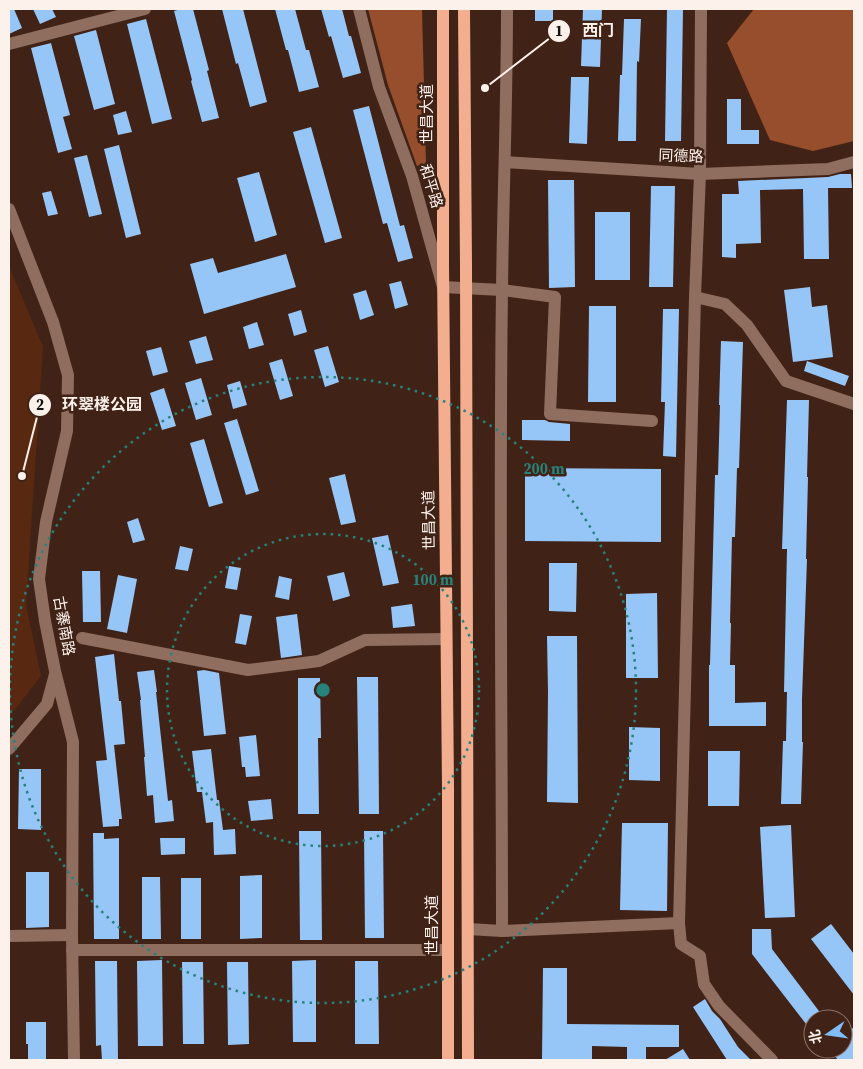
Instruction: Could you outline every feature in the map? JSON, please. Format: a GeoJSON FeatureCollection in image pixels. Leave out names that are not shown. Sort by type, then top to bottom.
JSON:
{"type":"FeatureCollection","features":[{"type":"Feature","properties":{"kind":"main road","name":"世昌大道"},"geometry":{"type":"LineString","coordinates":[[443,9],[448,1060]]}},
{"type":"Feature","properties":{"kind":"main road"},"geometry":{"type":"LineString","coordinates":[[464,9],[468,1060]]}},
{"type":"Feature","properties":{"kind":"street"},"geometry":{"type":"LineString","coordinates":[[9,44],[145,9]]}},
{"type":"Feature","properties":{"kind":"street","name":"和平路"},"geometry":{"type":"LineString","coordinates":[[359,9],[379,87],[412,176],[443,287]]}},
{"type":"Feature","properties":{"kind":"street"},"geometry":{"type":"LineString","coordinates":[[502,931],[502,290],[507,9]]}},
{"type":"Feature","properties":{"kind":"street"},"geometry":{"type":"LineString","coordinates":[[701,9],[700,174],[695,297],[679,923],[681,944],[700,956],[704,984],[719,1006],[772,1060]]}},
{"type":"Feature","properties":{"kind":"street","name":"同德路"},"geometry":{"type":"LineString","coordinates":[[505,162],[700,174],[828,169],[854,162]]}},
{"type":"Feature","properties":{"kind":"street","name":"古寨南路"},"geometry":{"type":"LineString","coordinates":[[9,209],[53,322],[68,375],[67,431],[46,522],[39,579],[55,671],[73,742],[72,950],[74,1060]]}},
{"type":"Feature","properties":{"kind":"street"},"geometry":{"type":"LineString","coordinates":[[443,287],[502,290],[555,297],[550,414],[652,421]]}},
{"type":"Feature","properties":{"kind":"street"},"geometry":{"type":"LineString","coordinates":[[695,297],[725,304],[747,325],[786,381],[854,404]]}},
{"type":"Feature","properties":{"kind":"street"},"geometry":{"type":"LineString","coordinates":[[82,638],[248,670],[319,661],[365,640],[446,639]]}},
{"type":"Feature","properties":{"kind":"street"},"geometry":{"type":"LineString","coordinates":[[9,749],[47,704],[55,671]]}},
{"type":"Feature","properties":{"kind":"street"},"geometry":{"type":"LineString","coordinates":[[468,930],[502,931],[679,923]]}},
{"type":"Feature","properties":{"kind":"street"},"geometry":{"type":"LineString","coordinates":[[9,936],[72,935]]}},
{"type":"Feature","properties":{"kind":"street"},"geometry":{"type":"LineString","coordinates":[[72,950],[448,950]]}},
{"type":"Feature","properties":{"kind":"shaded area"},"geometry":{"type":"Polygon","coordinates":[[[368,9],[422,9],[426,164],[417,166],[388,85],[368,9]]]}},
{"type":"Feature","properties":{"kind":"shaded area"},"geometry":{"type":"Polygon","coordinates":[[[754,9],[854,9],[854,141],[813,151],[770,140],[727,43],[754,9]]]}},
{"type":"Feature","properties":{"kind":"shaded area"},"geometry":{"type":"Polygon","coordinates":[[[9,266],[43,347],[26,605],[41,676],[9,717],[9,266]]]}},
{"type":"Feature","properties":{"kind":"building"},"geometry":{"type":"Polygon","coordinates":[[[9,9],[14,9],[22,28],[9,34],[9,9]]]}},
{"type":"Feature","properties":{"kind":"building"},"geometry":{"type":"Polygon","coordinates":[[[33,9],[52,9],[56,17],[40,24],[33,9]]]}},
{"type":"Feature","properties":{"kind":"building"},"geometry":{"type":"Polygon","coordinates":[[[193,9],[219,118],[202,122],[174,11],[193,9]]]}},
{"type":"Feature","properties":{"kind":"building"},"geometry":{"type":"Polygon","coordinates":[[[222,9],[243,9],[267,102],[250,107],[238,63],[236,64],[222,9]]]}},
{"type":"Feature","properties":{"kind":"building"},"geometry":{"type":"Polygon","coordinates":[[[275,9],[295,9],[306,50],[309,50],[319,87],[299,92],[275,9]]]}},
{"type":"Feature","properties":{"kind":"building"},"geometry":{"type":"Polygon","coordinates":[[[321,9],[342,9],[361,73],[343,78],[321,9]]]}},
{"type":"Feature","properties":{"kind":"building"},"geometry":{"type":"Polygon","coordinates":[[[535,9],[553,9],[553,21],[535,21],[535,9]]]}},
{"type":"Feature","properties":{"kind":"building"},"geometry":{"type":"Polygon","coordinates":[[[583,9],[602,9],[600,67],[581,66],[583,9]]]}},
{"type":"Feature","properties":{"kind":"building"},"geometry":{"type":"Polygon","coordinates":[[[667,9],[683,9],[681,141],[665,141],[667,9]]]}},
{"type":"Feature","properties":{"kind":"building"},"geometry":{"type":"Polygon","coordinates":[[[146,19],[172,119],[152,124],[127,24],[146,19]]]}},
{"type":"Feature","properties":{"kind":"building"},"geometry":{"type":"Polygon","coordinates":[[[624,19],[641,19],[639,62],[637,61],[636,141],[618,141],[624,19]]]}},
{"type":"Feature","properties":{"kind":"building"},"geometry":{"type":"Polygon","coordinates":[[[96,30],[115,104],[94,110],[74,36],[96,30]]]}},
{"type":"Feature","properties":{"kind":"building"},"geometry":{"type":"Polygon","coordinates":[[[51,43],[70,115],[63,117],[72,149],[58,153],[31,48],[51,43]]]}},
{"type":"Feature","properties":{"kind":"building"},"geometry":{"type":"Polygon","coordinates":[[[571,77],[589,77],[587,144],[569,143],[571,77]]]}},
{"type":"Feature","properties":{"kind":"building"},"geometry":{"type":"Polygon","coordinates":[[[727,99],[741,99],[741,130],[759,130],[759,144],[727,144],[727,99]]]}},
{"type":"Feature","properties":{"kind":"building"},"geometry":{"type":"Polygon","coordinates":[[[369,106],[400,226],[404,225],[413,258],[398,262],[387,223],[383,224],[353,110],[369,106]]]}},
{"type":"Feature","properties":{"kind":"building"},"geometry":{"type":"Polygon","coordinates":[[[126,111],[132,132],[118,135],[113,115],[126,111]]]}},
{"type":"Feature","properties":{"kind":"building"},"geometry":{"type":"Polygon","coordinates":[[[311,127],[342,238],[325,243],[293,132],[311,127]]]}},
{"type":"Feature","properties":{"kind":"building"},"geometry":{"type":"Polygon","coordinates":[[[119,145],[141,234],[126,238],[104,149],[119,145]]]}},
{"type":"Feature","properties":{"kind":"building"},"geometry":{"type":"Polygon","coordinates":[[[87,155],[102,214],[89,217],[74,158],[87,155]]]}},
{"type":"Feature","properties":{"kind":"building"},"geometry":{"type":"Polygon","coordinates":[[[259,172],[277,235],[255,242],[237,178],[259,172]]]}},
{"type":"Feature","properties":{"kind":"building"},"geometry":{"type":"Polygon","coordinates":[[[851,174],[852,188],[828,188],[829,259],[804,259],[803,189],[760,190],[761,243],[736,244],[736,258],[722,257],[722,194],[739,194],[738,181],[828,177],[851,174]]]}},
{"type":"Feature","properties":{"kind":"building"},"geometry":{"type":"Polygon","coordinates":[[[548,180],[574,180],[575,287],[549,288],[548,180]]]}},
{"type":"Feature","properties":{"kind":"building"},"geometry":{"type":"Polygon","coordinates":[[[651,186],[675,186],[673,287],[649,287],[651,186]]]}},
{"type":"Feature","properties":{"kind":"building"},"geometry":{"type":"Polygon","coordinates":[[[51,191],[58,214],[48,216],[42,193],[51,191]]]}},
{"type":"Feature","properties":{"kind":"building"},"geometry":{"type":"Polygon","coordinates":[[[595,212],[630,212],[630,280],[595,280],[595,212]]]}},
{"type":"Feature","properties":{"kind":"building"},"geometry":{"type":"Polygon","coordinates":[[[286,254],[296,287],[204,314],[190,264],[213,258],[218,273],[286,254]]]}},
{"type":"Feature","properties":{"kind":"building"},"geometry":{"type":"Polygon","coordinates":[[[401,281],[408,305],[395,309],[389,284],[401,281]]]}},
{"type":"Feature","properties":{"kind":"building"},"geometry":{"type":"Polygon","coordinates":[[[810,287],[812,307],[827,305],[833,357],[793,362],[784,290],[810,287]]]}},
{"type":"Feature","properties":{"kind":"building"},"geometry":{"type":"Polygon","coordinates":[[[366,290],[374,315],[360,320],[353,294],[366,290]]]}},
{"type":"Feature","properties":{"kind":"building"},"geometry":{"type":"Polygon","coordinates":[[[589,306],[616,306],[616,402],[588,402],[589,306]]]}},
{"type":"Feature","properties":{"kind":"building"},"geometry":{"type":"Polygon","coordinates":[[[663,309],[679,309],[676,457],[663,456],[665,402],[661,402],[663,309]]]}},
{"type":"Feature","properties":{"kind":"building"},"geometry":{"type":"Polygon","coordinates":[[[301,310],[307,332],[294,336],[288,314],[301,310]]]}},
{"type":"Feature","properties":{"kind":"building"},"geometry":{"type":"Polygon","coordinates":[[[257,322],[264,345],[249,349],[243,327],[257,322]]]}},
{"type":"Feature","properties":{"kind":"building"},"geometry":{"type":"Polygon","coordinates":[[[206,336],[213,360],[196,364],[189,341],[206,336]]]}},
{"type":"Feature","properties":{"kind":"building"},"geometry":{"type":"Polygon","coordinates":[[[721,341],[743,342],[739,468],[737,468],[735,537],[732,537],[730,665],[735,665],[735,703],[766,702],[766,726],[709,726],[709,665],[715,475],[718,475],[721,341]]]}},
{"type":"Feature","properties":{"kind":"building"},"geometry":{"type":"Polygon","coordinates":[[[328,346],[339,382],[325,387],[314,350],[328,346]]]}},
{"type":"Feature","properties":{"kind":"building"},"geometry":{"type":"Polygon","coordinates":[[[161,347],[168,372],[153,376],[146,351],[161,347]]]}},
{"type":"Feature","properties":{"kind":"building"},"geometry":{"type":"Polygon","coordinates":[[[282,359],[293,396],[280,400],[269,363],[282,359]]]}},
{"type":"Feature","properties":{"kind":"building"},"geometry":{"type":"Polygon","coordinates":[[[807,361],[849,376],[845,386],[804,371],[807,361]]]}},
{"type":"Feature","properties":{"kind":"building"},"geometry":{"type":"Polygon","coordinates":[[[201,378],[212,415],[196,420],[185,383],[201,378]]]}},
{"type":"Feature","properties":{"kind":"building"},"geometry":{"type":"Polygon","coordinates":[[[240,381],[247,405],[233,409],[227,385],[240,381]]]}},
{"type":"Feature","properties":{"kind":"building"},"geometry":{"type":"Polygon","coordinates":[[[164,388],[176,426],[162,430],[150,393],[164,388]]]}},
{"type":"Feature","properties":{"kind":"building"},"geometry":{"type":"Polygon","coordinates":[[[787,400],[809,400],[801,804],[781,804],[783,741],[786,741],[787,692],[784,692],[787,549],[782,549],[787,400]]]}},
{"type":"Feature","properties":{"kind":"building"},"geometry":{"type":"Polygon","coordinates":[[[237,419],[259,491],[246,495],[224,423],[237,419]]]}},
{"type":"Feature","properties":{"kind":"building"},"geometry":{"type":"Polygon","coordinates":[[[522,420],[545,420],[570,424],[570,441],[522,440],[522,420]]]}},
{"type":"Feature","properties":{"kind":"building"},"geometry":{"type":"Polygon","coordinates":[[[204,439],[223,503],[209,507],[190,443],[204,439]]]}},
{"type":"Feature","properties":{"kind":"building"},"geometry":{"type":"Polygon","coordinates":[[[525,468],[661,469],[661,542],[525,541],[525,468]]]}},
{"type":"Feature","properties":{"kind":"building"},"geometry":{"type":"Polygon","coordinates":[[[345,474],[356,522],[341,525],[329,478],[345,474]]]}},
{"type":"Feature","properties":{"kind":"building"},"geometry":{"type":"Polygon","coordinates":[[[138,518],[145,540],[133,543],[127,522],[138,518]]]}},
{"type":"Feature","properties":{"kind":"building"},"geometry":{"type":"Polygon","coordinates":[[[388,535],[399,583],[383,586],[372,538],[388,535]]]}},
{"type":"Feature","properties":{"kind":"building"},"geometry":{"type":"Polygon","coordinates":[[[180,546],[193,549],[188,571],[175,569],[180,546]]]}},
{"type":"Feature","properties":{"kind":"building"},"geometry":{"type":"Polygon","coordinates":[[[549,563],[577,563],[576,612],[549,611],[549,563]]]}},
{"type":"Feature","properties":{"kind":"building"},"geometry":{"type":"Polygon","coordinates":[[[229,566],[241,568],[237,590],[225,588],[229,566]]]}},
{"type":"Feature","properties":{"kind":"building"},"geometry":{"type":"Polygon","coordinates":[[[82,571],[100,571],[101,622],[83,622],[82,571]]]}},
{"type":"Feature","properties":{"kind":"building"},"geometry":{"type":"Polygon","coordinates":[[[344,572],[350,596],[333,601],[327,576],[344,572]]]}},
{"type":"Feature","properties":{"kind":"building"},"geometry":{"type":"Polygon","coordinates":[[[118,575],[137,579],[127,633],[107,629],[118,575]]]}},
{"type":"Feature","properties":{"kind":"building"},"geometry":{"type":"Polygon","coordinates":[[[279,576],[292,579],[289,600],[275,597],[279,576]]]}},
{"type":"Feature","properties":{"kind":"building"},"geometry":{"type":"Polygon","coordinates":[[[657,593],[658,678],[626,678],[626,594],[657,593]]]}},
{"type":"Feature","properties":{"kind":"building"},"geometry":{"type":"Polygon","coordinates":[[[412,604],[415,626],[393,628],[391,607],[412,604]]]}},
{"type":"Feature","properties":{"kind":"building"},"geometry":{"type":"Polygon","coordinates":[[[240,614],[252,616],[246,645],[235,643],[240,614]]]}},
{"type":"Feature","properties":{"kind":"building"},"geometry":{"type":"Polygon","coordinates":[[[297,614],[302,655],[281,658],[276,617],[297,614]]]}},
{"type":"Feature","properties":{"kind":"building"},"geometry":{"type":"Polygon","coordinates":[[[547,636],[577,636],[578,803],[547,802],[547,636]]]}},
{"type":"Feature","properties":{"kind":"building"},"geometry":{"type":"Polygon","coordinates":[[[114,654],[125,744],[114,745],[122,819],[119,819],[119,826],[103,827],[96,761],[107,760],[95,657],[114,654]]]}},
{"type":"Feature","properties":{"kind":"building"},"geometry":{"type":"Polygon","coordinates":[[[154,670],[168,801],[172,800],[174,821],[155,823],[153,795],[147,796],[141,700],[137,672],[154,670]]]}},
{"type":"Feature","properties":{"kind":"building"},"geometry":{"type":"Polygon","coordinates":[[[204,670],[219,673],[226,734],[204,736],[197,671],[204,670]]]}},
{"type":"Feature","properties":{"kind":"building"},"geometry":{"type":"Polygon","coordinates":[[[357,677],[378,677],[379,814],[359,814],[357,677]]]}},
{"type":"Feature","properties":{"kind":"building"},"geometry":{"type":"Polygon","coordinates":[[[298,678],[320,678],[321,738],[318,738],[319,814],[298,814],[298,678]]]}},
{"type":"Feature","properties":{"kind":"building"},"geometry":{"type":"Polygon","coordinates":[[[629,727],[660,728],[660,781],[629,780],[629,727]]]}},
{"type":"Feature","properties":{"kind":"building"},"geometry":{"type":"Polygon","coordinates":[[[256,735],[260,776],[246,777],[245,767],[242,767],[239,737],[256,735]]]}},
{"type":"Feature","properties":{"kind":"building"},"geometry":{"type":"Polygon","coordinates":[[[211,749],[217,800],[219,800],[223,830],[235,829],[236,854],[214,855],[213,822],[206,823],[202,792],[197,792],[192,751],[211,749]]]}},
{"type":"Feature","properties":{"kind":"building"},"geometry":{"type":"Polygon","coordinates":[[[708,751],[740,751],[739,806],[708,806],[708,751]]]}},
{"type":"Feature","properties":{"kind":"building"},"geometry":{"type":"Polygon","coordinates":[[[19,769],[41,769],[41,830],[18,829],[19,769]]]}},
{"type":"Feature","properties":{"kind":"building"},"geometry":{"type":"Polygon","coordinates":[[[271,799],[273,819],[251,821],[248,801],[271,799]]]}},
{"type":"Feature","properties":{"kind":"building"},"geometry":{"type":"Polygon","coordinates":[[[622,823],[668,823],[667,911],[620,910],[622,823]]]}},
{"type":"Feature","properties":{"kind":"building"},"geometry":{"type":"Polygon","coordinates":[[[791,825],[795,917],[765,918],[760,827],[791,825]]]}},
{"type":"Feature","properties":{"kind":"building"},"geometry":{"type":"Polygon","coordinates":[[[299,831],[321,831],[322,940],[300,940],[299,831]]]}},
{"type":"Feature","properties":{"kind":"building"},"geometry":{"type":"Polygon","coordinates":[[[364,831],[383,831],[384,938],[365,938],[364,831]]]}},
{"type":"Feature","properties":{"kind":"building"},"geometry":{"type":"Polygon","coordinates":[[[93,833],[104,833],[104,839],[119,838],[119,939],[94,939],[93,833]]]}},
{"type":"Feature","properties":{"kind":"building"},"geometry":{"type":"Polygon","coordinates":[[[160,838],[185,838],[185,854],[161,855],[160,838]]]}},
{"type":"Feature","properties":{"kind":"building"},"geometry":{"type":"Polygon","coordinates":[[[26,872],[49,872],[49,927],[26,928],[26,872]]]}},
{"type":"Feature","properties":{"kind":"building"},"geometry":{"type":"Polygon","coordinates":[[[262,875],[262,938],[240,939],[240,876],[262,875]]]}},
{"type":"Feature","properties":{"kind":"building"},"geometry":{"type":"Polygon","coordinates":[[[142,877],[160,877],[161,939],[142,939],[142,877]]]}},
{"type":"Feature","properties":{"kind":"building"},"geometry":{"type":"Polygon","coordinates":[[[181,878],[201,878],[201,939],[181,939],[181,878]]]}},
{"type":"Feature","properties":{"kind":"building"},"geometry":{"type":"Polygon","coordinates":[[[831,924],[854,954],[854,995],[811,939],[831,924]]]}},
{"type":"Feature","properties":{"kind":"building"},"geometry":{"type":"Polygon","coordinates":[[[752,929],[771,929],[772,949],[817,1009],[803,1009],[803,1020],[752,954],[752,929]]]}},
{"type":"Feature","properties":{"kind":"building"},"geometry":{"type":"Polygon","coordinates":[[[162,960],[163,1046],[138,1046],[137,961],[162,960]]]}},
{"type":"Feature","properties":{"kind":"building"},"geometry":{"type":"Polygon","coordinates":[[[316,960],[316,1042],[293,1042],[292,961],[316,960]]]}},
{"type":"Feature","properties":{"kind":"building"},"geometry":{"type":"Polygon","coordinates":[[[95,961],[117,961],[118,1060],[102,1060],[101,1045],[96,1046],[95,961]]]}},
{"type":"Feature","properties":{"kind":"building"},"geometry":{"type":"Polygon","coordinates":[[[355,961],[378,961],[379,1044],[355,1044],[355,961]]]}},
{"type":"Feature","properties":{"kind":"building"},"geometry":{"type":"Polygon","coordinates":[[[182,962],[203,962],[204,1044],[183,1044],[182,962]]]}},
{"type":"Feature","properties":{"kind":"building"},"geometry":{"type":"Polygon","coordinates":[[[227,962],[248,962],[249,1044],[228,1045],[227,962]]]}},
{"type":"Feature","properties":{"kind":"building"},"geometry":{"type":"Polygon","coordinates":[[[543,968],[567,968],[567,1024],[679,1025],[679,1047],[646,1047],[646,1060],[627,1060],[627,1047],[592,1046],[592,1060],[542,1060],[543,968]]]}},
{"type":"Feature","properties":{"kind":"building"},"geometry":{"type":"Polygon","coordinates":[[[705,999],[738,1047],[751,1060],[727,1060],[693,1007],[705,999]]]}},
{"type":"Feature","properties":{"kind":"building"},"geometry":{"type":"Polygon","coordinates":[[[26,1022],[46,1022],[46,1060],[28,1060],[26,1022]]]}},
{"type":"Feature","properties":{"kind":"building"},"geometry":{"type":"Polygon","coordinates":[[[853,1028],[854,1060],[838,1060],[853,1059],[853,1028]]]}},
{"type":"Feature","properties":{"kind":"building"},"geometry":{"type":"Polygon","coordinates":[[[683,1049],[690,1060],[665,1060],[683,1049]]]}},
{"type":"Feature","properties":{"kind":"place","name":"西门"},"geometry":{"type":"Point","coordinates":[485,88]}},
{"type":"Feature","properties":{"kind":"place","name":"环翠楼公园"},"geometry":{"type":"Point","coordinates":[22,476]}}]}
